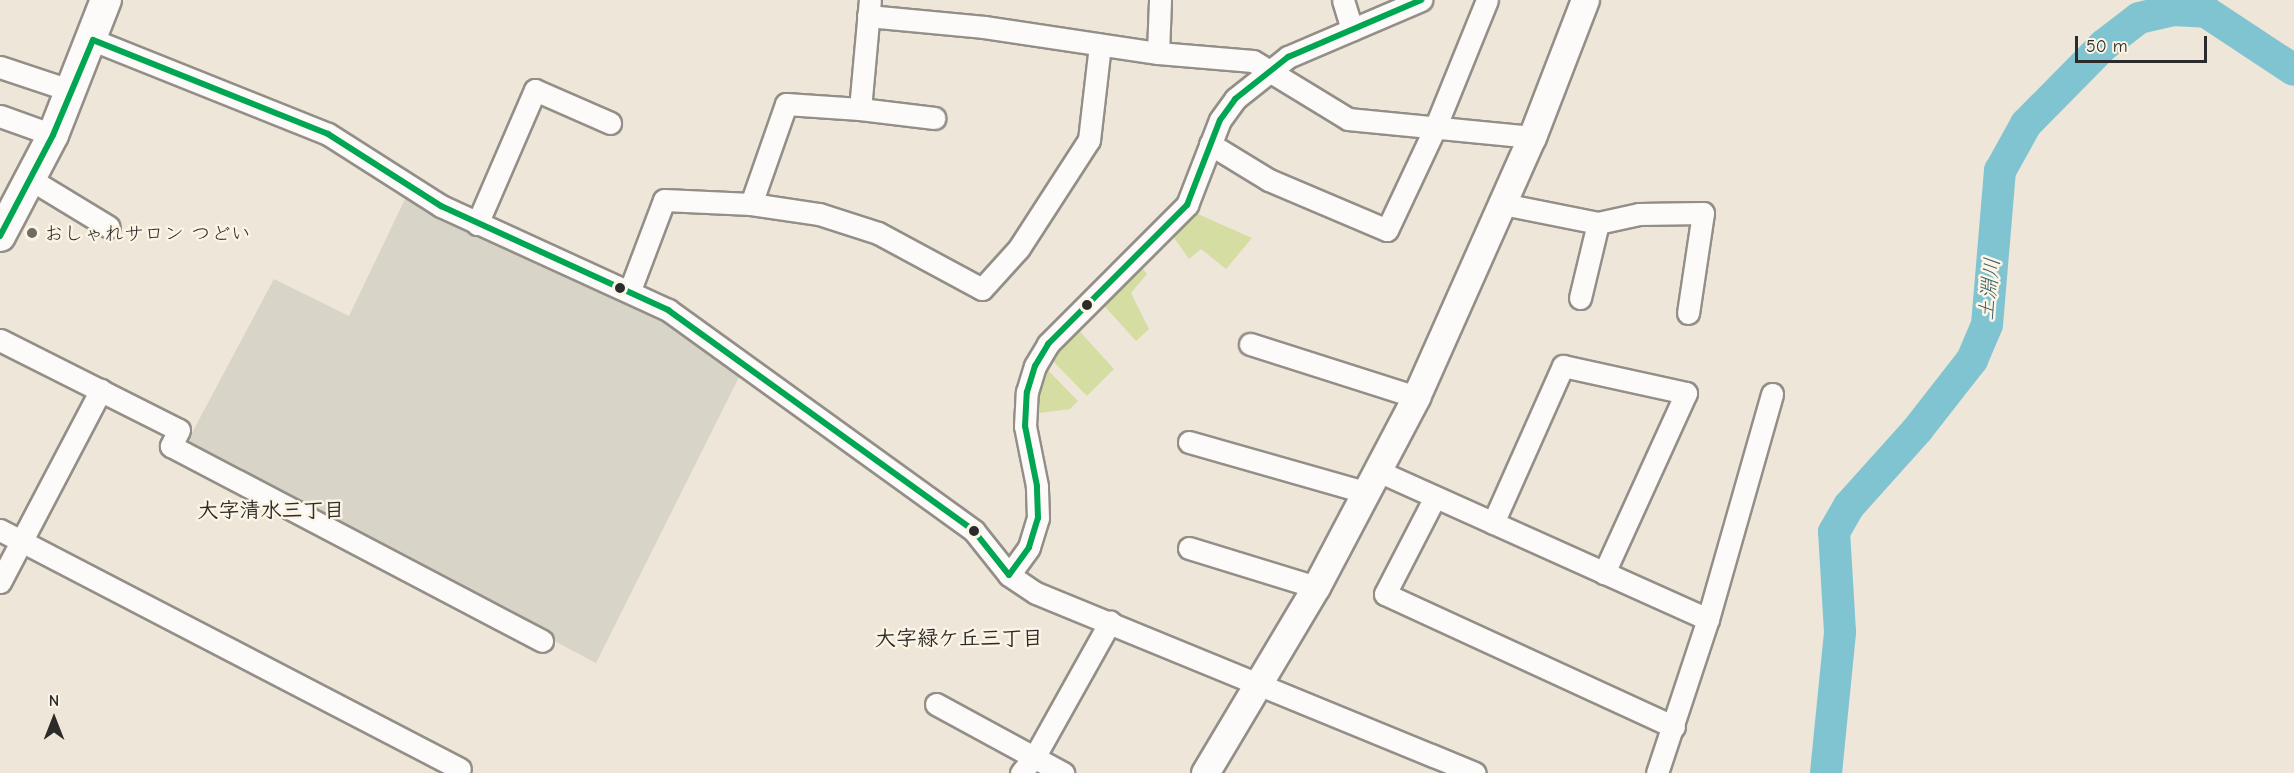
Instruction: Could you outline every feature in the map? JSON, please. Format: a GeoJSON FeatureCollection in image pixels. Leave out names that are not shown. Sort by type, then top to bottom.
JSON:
{"type":"FeatureCollection","features":[{"type":"Feature","properties":{"kind":"main road"},"geometry":{"type":"LineString","coordinates":[[0,236],[53,135],[93,40],[106,0]]}},
{"type":"Feature","properties":{"kind":"street"},"geometry":{"type":"LineString","coordinates":[[1158,53],[1160,0]]}},
{"type":"Feature","properties":{"kind":"street"},"geometry":{"type":"LineString","coordinates":[[1344,0],[1352,30]]}},
{"type":"Feature","properties":{"kind":"street"},"geometry":{"type":"LineString","coordinates":[[1009,575],[1029,547],[1038,518],[1037,486],[1025,426],[1027,392],[1035,366],[1048,344],[1187,205],[1210,144],[1235,99],[1266,71],[1421,0]]}},
{"type":"Feature","properties":{"kind":"street"},"geometry":{"type":"LineString","coordinates":[[1210,144],[1269,180],[1387,230],[1435,128],[1487,0]]}},
{"type":"Feature","properties":{"kind":"street"},"geometry":{"type":"LineString","coordinates":[[1205,773],[1316,587],[1416,397],[1532,137],[1585,0]]}},
{"type":"Feature","properties":{"kind":"street"},"geometry":{"type":"LineString","coordinates":[[860,109],[869,8],[1100,45],[1158,53],[1252,61],[1348,119],[1532,137]]}},
{"type":"Feature","properties":{"kind":"street"},"geometry":{"type":"LineString","coordinates":[[93,40],[328,134],[441,206],[477,224],[630,290],[668,310],[974,531],[1009,575],[1036,592],[1474,773]]}},
{"type":"Feature","properties":{"kind":"street"},"geometry":{"type":"LineString","coordinates":[[630,290],[664,200],[752,204],[819,214],[878,234],[981,289],[1019,248],[1089,140],[1100,45]]}},
{"type":"Feature","properties":{"kind":"street"},"geometry":{"type":"LineString","coordinates":[[0,67],[72,91]]}},
{"type":"Feature","properties":{"kind":"street"},"geometry":{"type":"LineString","coordinates":[[477,224],[535,90],[610,123]]}},
{"type":"Feature","properties":{"kind":"street"},"geometry":{"type":"LineString","coordinates":[[752,204],[786,104],[860,109],[934,118]]}},
{"type":"Feature","properties":{"kind":"street"},"geometry":{"type":"LineString","coordinates":[[0,116],[53,135]]}},
{"type":"Feature","properties":{"kind":"street"},"geometry":{"type":"LineString","coordinates":[[30,178],[109,227]]}},
{"type":"Feature","properties":{"kind":"street"},"geometry":{"type":"LineString","coordinates":[[1503,204],[1598,223],[1639,214],[1703,213],[1688,313]]}},
{"type":"Feature","properties":{"kind":"street"},"geometry":{"type":"LineString","coordinates":[[1580,298],[1598,223]]}},
{"type":"Feature","properties":{"kind":"street"},"geometry":{"type":"LineString","coordinates":[[0,340],[179,430],[171,446],[542,641]]}},
{"type":"Feature","properties":{"kind":"street"},"geometry":{"type":"LineString","coordinates":[[1250,344],[1416,397]]}},
{"type":"Feature","properties":{"kind":"street"},"geometry":{"type":"LineString","coordinates":[[1493,523],[1563,366],[1686,393],[1604,573]]}},
{"type":"Feature","properties":{"kind":"street"},"geometry":{"type":"LineString","coordinates":[[0,582],[101,390]]}},
{"type":"Feature","properties":{"kind":"street"},"geometry":{"type":"LineString","coordinates":[[1657,773],[1708,619],[1772,394]]}},
{"type":"Feature","properties":{"kind":"street"},"geometry":{"type":"LineString","coordinates":[[1189,442],[1435,497],[1708,619]]}},
{"type":"Feature","properties":{"kind":"street"},"geometry":{"type":"LineString","coordinates":[[1435,497],[1385,594],[1674,727]]}},
{"type":"Feature","properties":{"kind":"street"},"geometry":{"type":"LineString","coordinates":[[0,530],[460,769]]}},
{"type":"Feature","properties":{"kind":"street"},"geometry":{"type":"LineString","coordinates":[[1189,548],[1316,587]]}},
{"type":"Feature","properties":{"kind":"street"},"geometry":{"type":"LineString","coordinates":[[1021,773],[1035,756],[1110,622]]}},
{"type":"Feature","properties":{"kind":"street"},"geometry":{"type":"LineString","coordinates":[[936,704],[1063,773]]}},
{"type":"Feature","properties":{"kind":"shaded area"},"geometry":{"type":"Polygon","coordinates":[[[405,199],[655,313],[740,375],[596,663],[185,446],[274,279],[349,316],[405,199]]]}},
{"type":"Feature","properties":{"kind":"green space"},"geometry":{"type":"Polygon","coordinates":[[[1191,211],[1252,238],[1226,269],[1201,249],[1189,259],[1170,232],[1191,211]]]}},
{"type":"Feature","properties":{"kind":"green space"},"geometry":{"type":"Polygon","coordinates":[[[1135,260],[1147,274],[1131,293],[1149,329],[1136,341],[1098,299],[1135,260]]]}},
{"type":"Feature","properties":{"kind":"green space"},"geometry":{"type":"Polygon","coordinates":[[[1073,324],[1114,369],[1087,396],[1048,356],[1073,324]]]}},
{"type":"Feature","properties":{"kind":"green space"},"geometry":{"type":"Polygon","coordinates":[[[1042,364],[1078,401],[1070,409],[1032,414],[1042,364]]]}},
{"type":"Feature","properties":{"kind":"waterway","name":"土淵川"},"geometry":{"type":"LineString","coordinates":[[1826,773],[1840,632],[1834,532],[1849,506],[1918,429],[1972,360],[1987,325],[2000,171],[2026,124],[2104,45],[2139,18],[2173,10],[2206,12],[2294,70]]}},
{"type":"Feature","properties":{"kind":"transit line"},"geometry":{"type":"LineString","coordinates":[[0,236],[53,135],[93,40],[328,134],[441,206],[668,310],[974,531],[1009,575],[1029,547],[1038,518],[1037,486],[1025,426],[1027,392],[1035,366],[1048,344],[1187,205],[1220,120],[1235,99],[1288,57],[1421,0]]}},
{"type":"Feature","properties":{"kind":"place","name":"おしゃれサロン つどい"},"geometry":{"type":"Point","coordinates":[32,233]}},
{"type":"Feature","properties":{"kind":"district","name":"大字清水三丁目"},"geometry":{"type":"Point","coordinates":[271,510]}},
{"type":"Feature","properties":{"kind":"district","name":"大字緑ケ丘三丁目"},"geometry":{"type":"Point","coordinates":[959,638]}}]}
